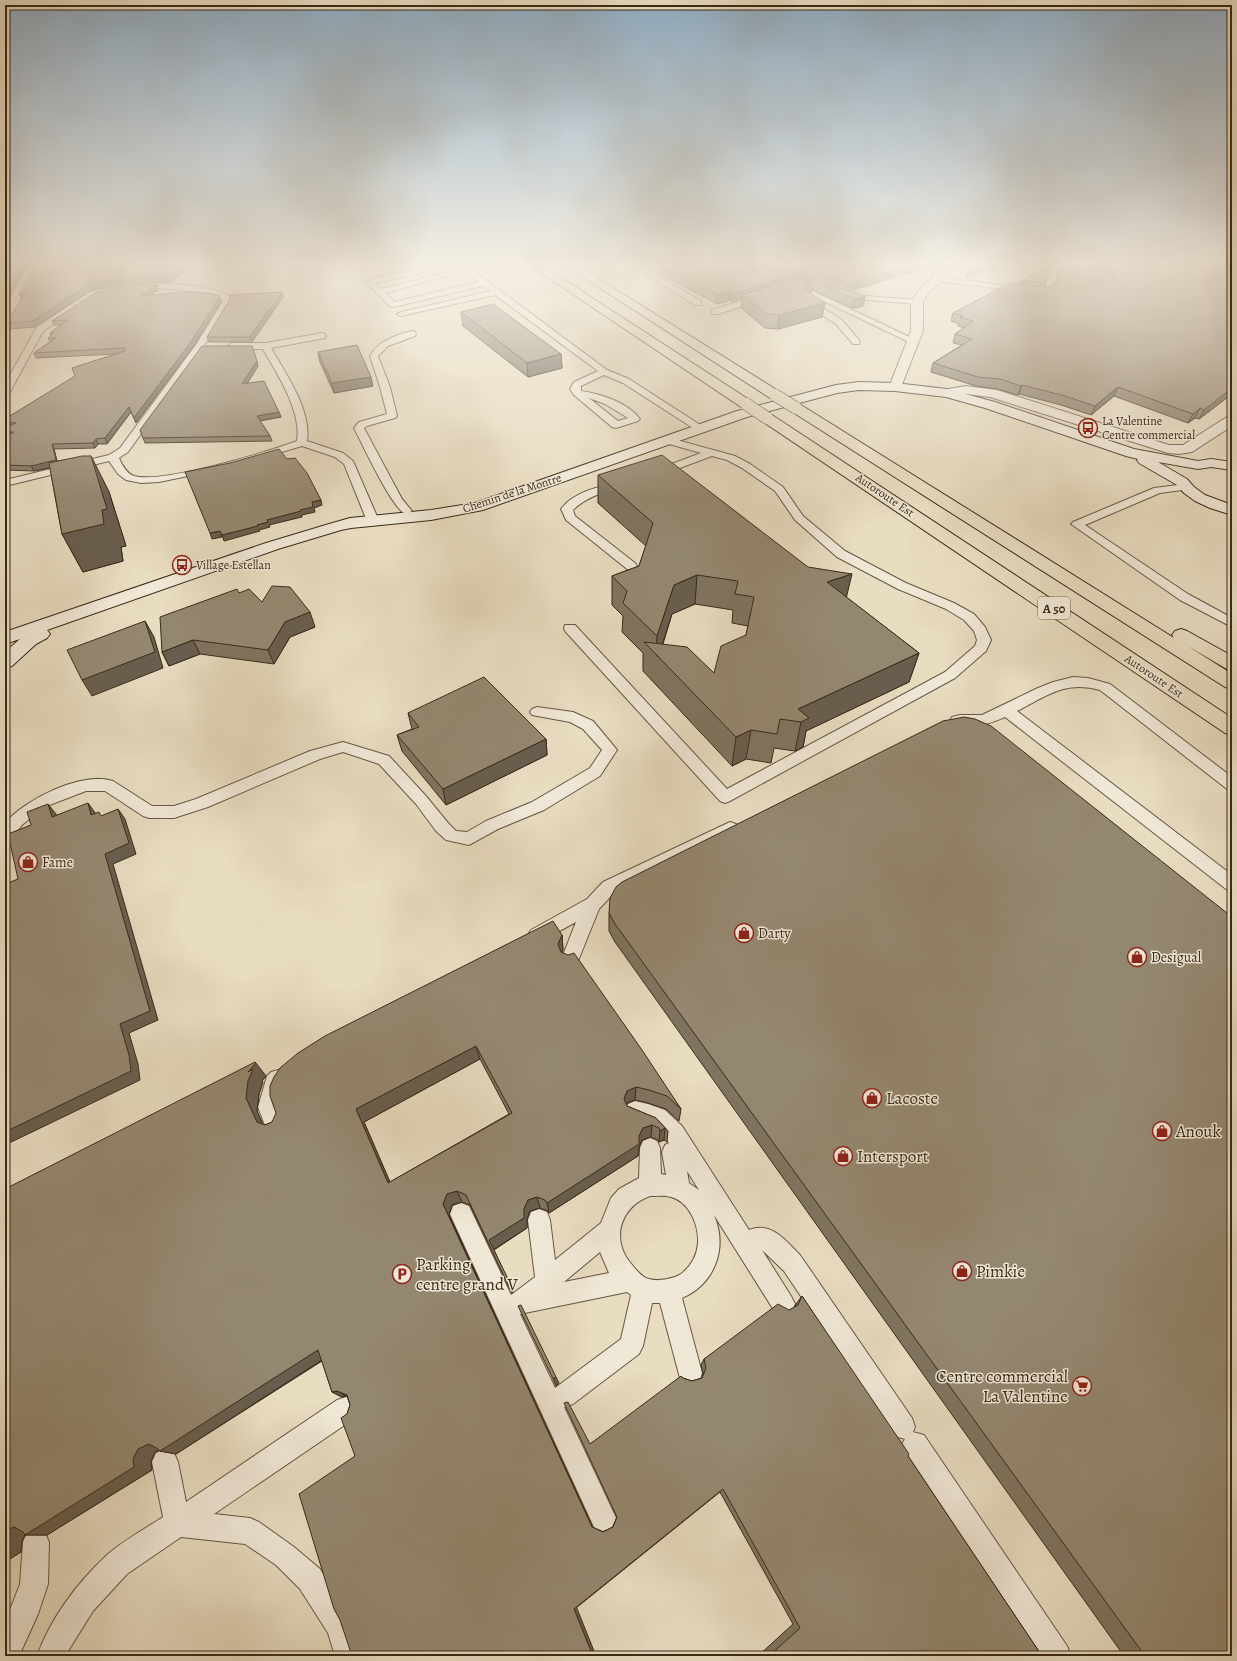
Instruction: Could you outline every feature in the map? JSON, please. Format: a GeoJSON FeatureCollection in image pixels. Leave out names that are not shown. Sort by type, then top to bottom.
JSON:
{"type":"FeatureCollection","features":[{"type":"Feature","properties":{"kind":"highway","name":"Autoroute Est"},"geometry":{"type":"LineString","coordinates":[[654,344],[1232,728]]}},
{"type":"Feature","properties":{"kind":"highway","name":"Autoroute Est"},"geometry":{"type":"LineString","coordinates":[[694,344],[1232,683]]}},
{"type":"Feature","properties":{"kind":"highway"},"geometry":{"type":"LineString","coordinates":[[887,465],[1232,664]]}},
{"type":"Feature","properties":{"kind":"street"},"geometry":{"type":"LineString","coordinates":[[896,387],[913,344]]}},
{"type":"Feature","properties":{"kind":"street","name":"Chemin de la Montre"},"geometry":{"type":"LineString","coordinates":[[5,638],[272,546],[350,523],[431,515],[478,507],[742,414],[836,389],[859,386],[896,387],[947,393]]}},
{"type":"Feature","properties":{"kind":"street"},"geometry":{"type":"LineString","coordinates":[[947,393],[966,390],[992,393],[1168,449],[1187,449],[1232,420]]}},
{"type":"Feature","properties":{"kind":"street"},"geometry":{"type":"LineString","coordinates":[[947,393],[990,405],[1131,453],[1205,464],[1232,466]]}},
{"type":"Feature","properties":{"kind":"street"},"geometry":{"type":"LineString","coordinates":[[1184,485],[1182,474],[1188,468],[1205,464],[1226,451]]}},
{"type":"Feature","properties":{"kind":"street"},"geometry":{"type":"LineString","coordinates":[[1131,453],[1184,485],[1200,498],[1215,505],[1232,510]]}},
{"type":"Feature","properties":{"kind":"street","name":"Chemin de la Montre"},"geometry":{"type":"LineString","coordinates":[[5,662],[30,640],[77,614]]}},
{"type":"Feature","properties":{"kind":"lane"},"geometry":{"type":"LineString","coordinates":[[5,392],[32,344]]}},
{"type":"Feature","properties":{"kind":"lane"},"geometry":{"type":"LineString","coordinates":[[5,483],[113,457],[124,450],[200,346],[266,346],[280,344]]}},
{"type":"Feature","properties":{"kind":"lane"},"geometry":{"type":"LineString","coordinates":[[388,344],[382,346],[374,356],[385,387],[392,416],[363,424],[359,428],[398,500],[406,511]]}},
{"type":"Feature","properties":{"kind":"lane"},"geometry":{"type":"LineString","coordinates":[[566,344],[604,372],[626,381],[700,428]]}},
{"type":"Feature","properties":{"kind":"lane"},"geometry":{"type":"LineString","coordinates":[[266,346],[291,391],[304,432],[302,443]]}},
{"type":"Feature","properties":{"kind":"lane"},"geometry":{"type":"LineString","coordinates":[[577,393],[590,395],[614,403],[635,419],[616,425],[577,393],[575,388],[577,384],[604,372]]}},
{"type":"Feature","properties":{"kind":"lane"},"geometry":{"type":"LineString","coordinates":[[570,628],[725,797],[950,675],[981,648],[984,640],[980,630],[969,616],[950,606],[902,586],[841,554],[799,518],[779,489],[731,458],[666,440]]}},
{"type":"Feature","properties":{"kind":"lane"},"geometry":{"type":"LineString","coordinates":[[113,457],[119,471],[130,479],[140,481],[162,480],[282,450],[302,443],[339,455],[349,463],[373,521]]}},
{"type":"Feature","properties":{"kind":"lane"},"geometry":{"type":"LineString","coordinates":[[645,477],[710,453]]}},
{"type":"Feature","properties":{"kind":"lane"},"geometry":{"type":"LineString","coordinates":[[630,481],[586,494],[574,502],[568,509],[570,518],[632,566]]}},
{"type":"Feature","properties":{"kind":"lane"},"geometry":{"type":"LineString","coordinates":[[1184,485],[1158,490],[1077,524],[1184,597],[1232,623]]}},
{"type":"Feature","properties":{"kind":"lane"},"geometry":{"type":"LineString","coordinates":[[942,725],[949,722],[966,719],[983,720],[1064,682],[1085,681],[1095,683],[1105,687],[1232,785]]}},
{"type":"Feature","properties":{"kind":"lane"},"geometry":{"type":"LineString","coordinates":[[1006,710],[1232,884]]}},
{"type":"Feature","properties":{"kind":"lane"},"geometry":{"type":"LineString","coordinates":[[5,834],[17,820],[41,802],[85,784],[108,785],[149,812],[174,812],[202,803],[315,755],[343,747],[384,760],[421,800],[442,827],[452,836],[469,839],[492,825],[538,806],[595,772],[610,750],[588,726],[573,717],[538,712]]}},
{"type":"Feature","properties":{"kind":"lane"},"geometry":{"type":"LineString","coordinates":[[983,720],[995,730]]}},
{"type":"Feature","properties":{"kind":"lane"},"geometry":{"type":"LineString","coordinates":[[570,960],[593,904],[609,887],[746,820]]}},
{"type":"Feature","properties":{"kind":"lane"},"geometry":{"type":"LineString","coordinates":[[523,942],[593,904]]}},
{"type":"Feature","properties":{"kind":"lane"},"geometry":{"type":"LineString","coordinates":[[275,1126],[268,1107],[274,1083],[289,1067]]}},
{"type":"Feature","properties":{"kind":"lane"},"geometry":{"type":"LineString","coordinates":[[635,1110],[650,1113],[663,1120],[674,1134],[783,1304]]}},
{"type":"Feature","properties":{"kind":"lane"},"geometry":{"type":"LineString","coordinates":[[650,1148],[650,1185]]}},
{"type":"Feature","properties":{"kind":"lane"},"geometry":{"type":"LineString","coordinates":[[672,1152],[680,1188]]}},
{"type":"Feature","properties":{"kind":"lane"},"geometry":{"type":"LineString","coordinates":[[650,1185],[666,1185],[680,1188],[694,1201],[717,1233],[703,1266],[692,1280],[678,1289],[661,1292],[636,1284],[617,1266],[610,1249],[609,1230],[614,1214],[623,1200],[635,1190],[650,1185]]}},
{"type":"Feature","properties":{"kind":"lane"},"geometry":{"type":"LineString","coordinates":[[461,1214],[603,1518]]}},
{"type":"Feature","properties":{"kind":"lane"},"geometry":{"type":"LineString","coordinates":[[539,1220],[547,1282]]}},
{"type":"Feature","properties":{"kind":"lane"},"geometry":{"type":"LineString","coordinates":[[609,1230],[547,1282],[519,1303],[636,1284]]}},
{"type":"Feature","properties":{"kind":"lane"},"geometry":{"type":"LineString","coordinates":[[755,1238],[769,1240],[792,1263],[1057,1656]]}},
{"type":"Feature","properties":{"kind":"lane"},"geometry":{"type":"LineString","coordinates":[[564,1395],[630,1346],[636,1284]]}},
{"type":"Feature","properties":{"kind":"lane"},"geometry":{"type":"LineString","coordinates":[[668,1290],[690,1373]]}},
{"type":"Feature","properties":{"kind":"lane"},"geometry":{"type":"LineString","coordinates":[[51,1656],[55,1645],[83,1601],[112,1569],[177,1523],[346,1409]]}},
{"type":"Feature","properties":{"kind":"lane"},"geometry":{"type":"LineString","coordinates":[[165,1462],[177,1523]]}},
{"type":"Feature","properties":{"kind":"lane"},"geometry":{"type":"LineString","coordinates":[[177,1523],[250,1531],[285,1556],[310,1579],[340,1627],[349,1656]]}},
{"type":"Feature","properties":{"kind":"lane"},"geometry":{"type":"LineString","coordinates":[[5,1654],[24,1614],[34,1584],[36,1542]]}},
{"type":"Feature","properties":{"kind":"building"},"geometry":{"type":"Polygon","coordinates":[[[48,344],[190,344],[134,418],[129,407],[105,438],[96,439],[93,443],[52,444],[56,460],[31,466],[5,465],[5,437],[14,432],[5,432],[5,428],[16,423],[5,422],[5,419],[75,376],[72,368],[125,351],[125,348],[34,353],[48,344]]]}},
{"type":"Feature","properties":{"kind":"building"},"geometry":{"type":"Polygon","coordinates":[[[502,344],[547,344],[561,354],[527,363],[502,344]]]}},
{"type":"Feature","properties":{"kind":"building"},"geometry":{"type":"Polygon","coordinates":[[[965,344],[1232,344],[1232,388],[1204,410],[1200,408],[1193,414],[1118,387],[1095,406],[1065,396],[1021,386],[1000,379],[978,377],[933,363],[965,344]]]}},
{"type":"Feature","properties":{"kind":"building"},"geometry":{"type":"Polygon","coordinates":[[[357,345],[371,377],[332,383],[318,352],[357,345]]]}},
{"type":"Feature","properties":{"kind":"building"},"geometry":{"type":"Polygon","coordinates":[[[202,346],[252,346],[257,361],[242,384],[264,381],[279,412],[257,416],[270,436],[143,438],[140,430],[202,346]]]}},
{"type":"Feature","properties":{"kind":"building"},"geometry":{"type":"Polygon","coordinates":[[[279,449],[287,459],[295,458],[307,473],[321,500],[312,502],[313,507],[267,520],[268,522],[257,525],[258,526],[222,535],[220,531],[210,533],[185,472],[230,463],[279,449]]]}},
{"type":"Feature","properties":{"kind":"building"},"geometry":{"type":"Polygon","coordinates":[[[662,455],[808,567],[852,574],[827,582],[919,653],[798,709],[809,718],[801,722],[780,719],[777,734],[751,730],[736,737],[644,642],[687,647],[714,673],[721,646],[746,635],[754,597],[735,594],[738,581],[697,575],[674,585],[657,636],[623,603],[627,591],[612,576],[639,566],[653,523],[598,475],[662,455]]]}},
{"type":"Feature","properties":{"kind":"building"},"geometry":{"type":"Polygon","coordinates":[[[82,456],[91,456],[107,509],[102,510],[104,524],[62,534],[49,463],[82,456]]]}},
{"type":"Feature","properties":{"kind":"building"},"geometry":{"type":"Polygon","coordinates":[[[272,586],[290,587],[310,612],[285,622],[268,650],[193,640],[162,652],[160,617],[237,589],[239,593],[249,589],[262,602],[272,586]]]}},
{"type":"Feature","properties":{"kind":"building"},"geometry":{"type":"Polygon","coordinates":[[[145,621],[155,652],[82,680],[67,650],[145,621]]]}},
{"type":"Feature","properties":{"kind":"building"},"geometry":{"type":"Polygon","coordinates":[[[484,677],[546,739],[443,789],[397,735],[419,727],[408,713],[484,677]]]}},
{"type":"Feature","properties":{"kind":"building","name":"Centre commercial La Valentine"},"geometry":{"type":"Polygon","coordinates":[[[964,717],[975,719],[991,726],[1232,917],[1232,1656],[1145,1656],[615,924],[609,913],[610,898],[616,887],[622,882],[943,721],[964,717]]]}},
{"type":"Feature","properties":{"kind":"building"},"geometry":{"type":"Polygon","coordinates":[[[88,803],[91,815],[99,812],[101,816],[118,809],[129,843],[105,854],[150,1011],[120,1024],[129,1055],[131,1071],[5,1132],[5,890],[9,889],[8,883],[18,879],[8,834],[31,825],[27,812],[48,804],[52,817],[88,803]]]}},
{"type":"Feature","properties":{"kind":"building"},"geometry":{"type":"Polygon","coordinates":[[[553,921],[562,935],[558,944],[561,952],[568,955],[574,953],[642,1050],[681,1109],[667,1096],[649,1090],[636,1087],[627,1091],[624,1099],[627,1106],[656,1118],[668,1131],[665,1128],[660,1131],[659,1128],[652,1125],[643,1128],[639,1136],[639,1144],[547,1203],[545,1200],[537,1197],[528,1200],[524,1209],[524,1218],[489,1240],[510,1283],[508,1285],[466,1195],[457,1191],[447,1194],[443,1204],[592,1527],[603,1532],[613,1527],[617,1517],[564,1403],[568,1402],[590,1444],[681,1376],[692,1381],[702,1378],[706,1368],[704,1359],[778,1304],[789,1310],[798,1305],[802,1296],[909,1454],[908,1456],[1042,1656],[769,1656],[800,1628],[723,1489],[574,1609],[593,1656],[352,1656],[340,1620],[334,1609],[299,1494],[355,1456],[341,1418],[347,1414],[350,1405],[347,1395],[337,1391],[332,1392],[318,1350],[160,1451],[149,1444],[138,1449],[133,1459],[134,1467],[25,1535],[23,1532],[14,1527],[5,1531],[5,1189],[255,1062],[256,1063],[248,1072],[253,1069],[248,1081],[246,1098],[257,1122],[265,1125],[272,1122],[276,1113],[270,1096],[270,1086],[274,1077],[280,1068],[298,1053],[325,1036],[553,921]],[[476,1046],[356,1109],[388,1183],[512,1113],[476,1046]]]}},
{"type":"Feature","properties":{"kind":"building"},"geometry":{"type":"Polygon","coordinates":[[[521,1305],[556,1377],[553,1379],[518,1306],[521,1305]]]}},
{"type":"Feature","properties":{"kind":"place","name":"La Valentine Centre commercial"},"geometry":{"type":"Point","coordinates":[1088,428]}},
{"type":"Feature","properties":{"kind":"place","name":"Village Estellan"},"geometry":{"type":"Point","coordinates":[182,565]}},
{"type":"Feature","properties":{"kind":"place","name":"Fame"},"geometry":{"type":"Point","coordinates":[28,862]}},
{"type":"Feature","properties":{"kind":"place","name":"Darty"},"geometry":{"type":"Point","coordinates":[744,933]}},
{"type":"Feature","properties":{"kind":"place","name":"Desigual"},"geometry":{"type":"Point","coordinates":[1137,957]}},
{"type":"Feature","properties":{"kind":"place","name":"Lacoste"},"geometry":{"type":"Point","coordinates":[872,1098]}},
{"type":"Feature","properties":{"kind":"place","name":"Anouk"},"geometry":{"type":"Point","coordinates":[1162,1131]}},
{"type":"Feature","properties":{"kind":"place","name":"Intersport"},"geometry":{"type":"Point","coordinates":[843,1156]}},
{"type":"Feature","properties":{"kind":"place","name":"Pimkie"},"geometry":{"type":"Point","coordinates":[962,1271]}},
{"type":"Feature","properties":{"kind":"place","name":"Parking centre grand V"},"geometry":{"type":"Point","coordinates":[402,1274]}},
{"type":"Feature","properties":{"kind":"place","name":"Centre commercial La Valentine"},"geometry":{"type":"Point","coordinates":[1082,1386]}}]}
